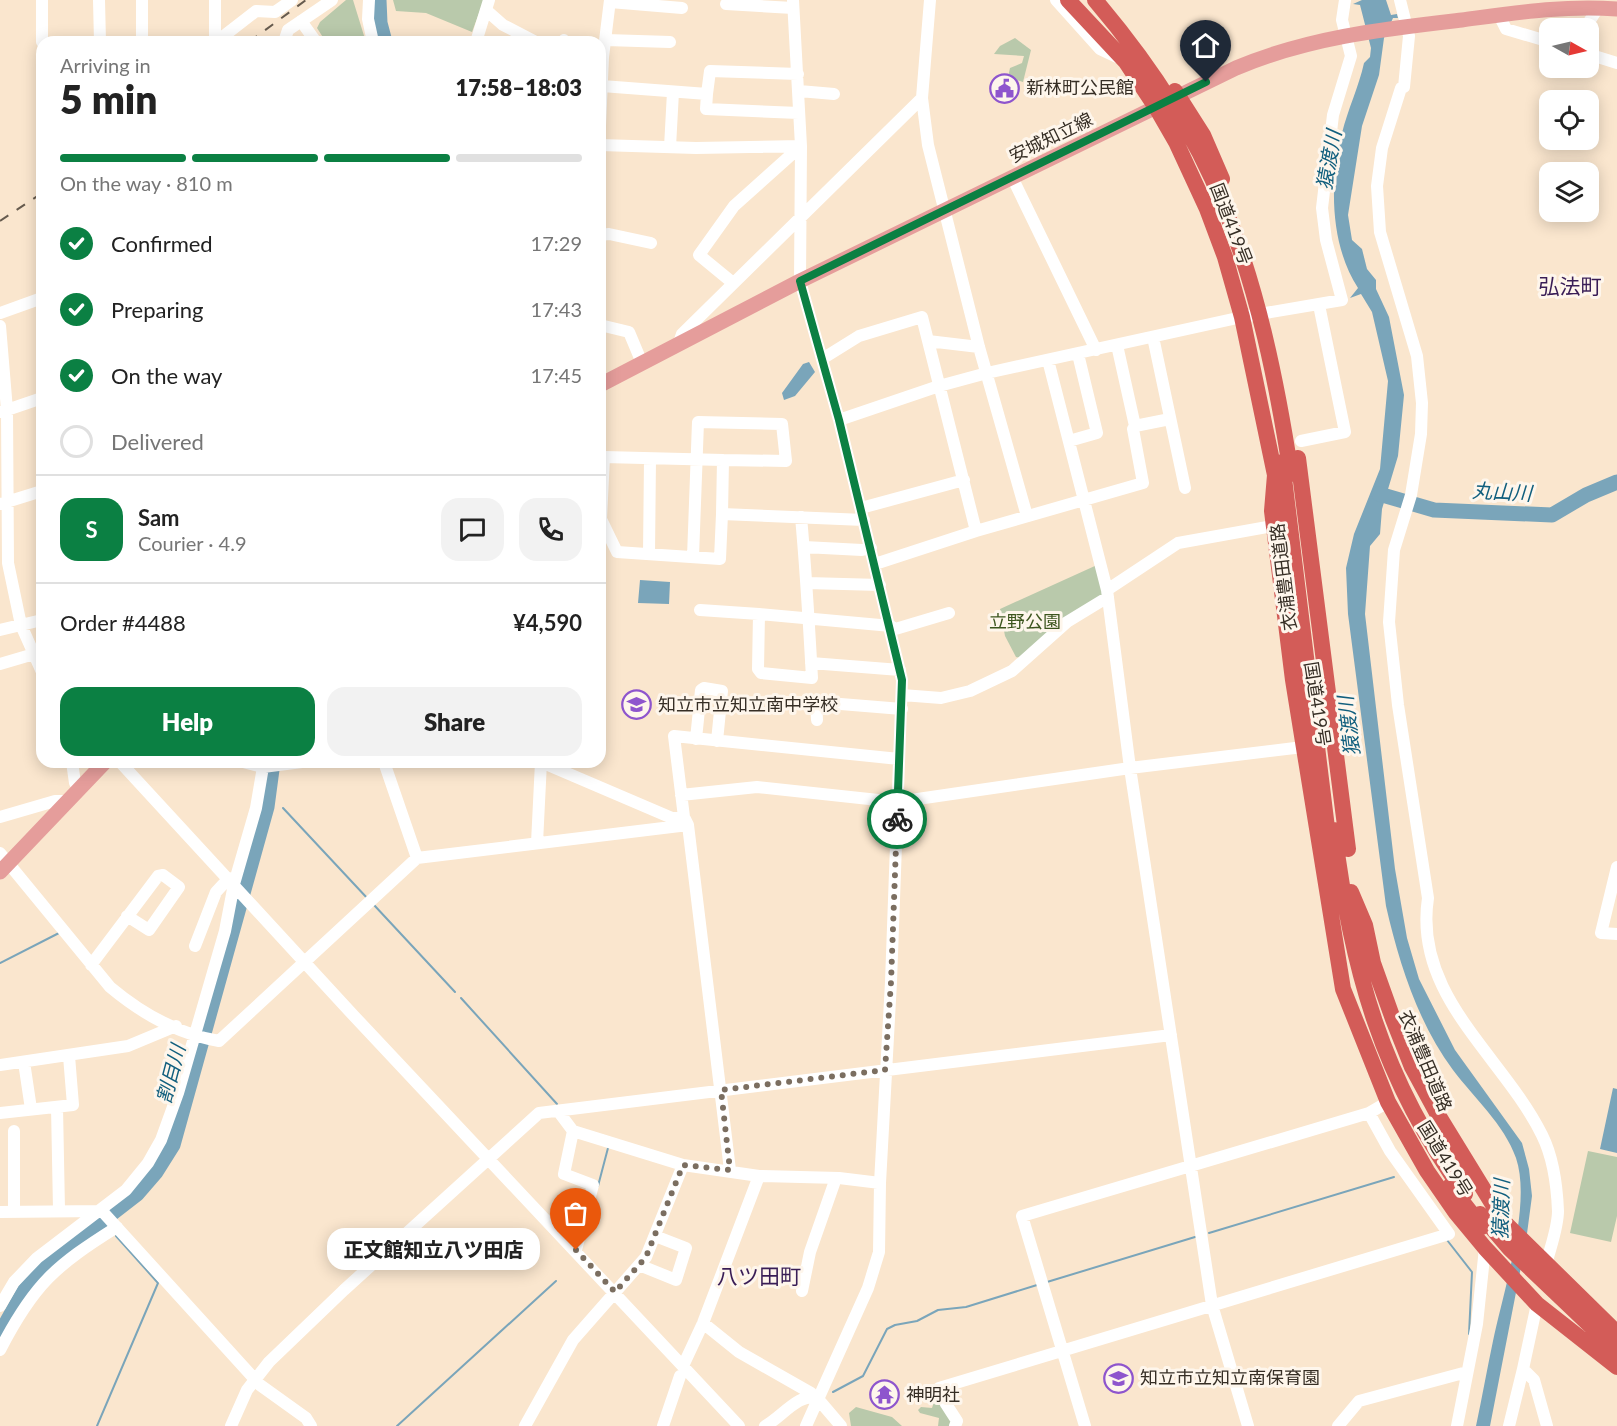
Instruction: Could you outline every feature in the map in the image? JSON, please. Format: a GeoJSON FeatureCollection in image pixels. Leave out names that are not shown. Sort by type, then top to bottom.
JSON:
{"type":"FeatureCollection","features":[{"type":"Feature","properties":{"kind":"highway","name":"国道419号"},"geometry":{"type":"LineString","coordinates":[[1068,0],[1126,62],[1156,109],[1176,142],[1207,208],[1225,257],[1242,317],[1275,475],[1278,530],[1303,747],[1343,989],[1388,1102],[1438,1188],[1489,1252],[1537,1304],[1615,1357]]}},
{"type":"Feature","properties":{"kind":"highway","name":"衣浦豊田道路"},"geometry":{"type":"LineString","coordinates":[[1081,0],[1125,49],[1171,119],[1206,183],[1236,261],[1254,322],[1276,426],[1291,524],[1330,861],[1348,972],[1371,1047],[1407,1122],[1441,1175],[1520,1272],[1615,1357]]}},
{"type":"Feature","properties":{"kind":"highway","name":"衣浦豊田道路"},"geometry":{"type":"LineString","coordinates":[[1095,0],[1174,109],[1223,202],[1243,260],[1273,378],[1291,473],[1336,848],[1367,999],[1384,1051],[1420,1127],[1479,1213],[1510,1249],[1595,1332]]}},
{"type":"Feature","properties":{"kind":"highway","name":"国道419号"},"geometry":{"type":"LineString","coordinates":[[1108,0],[1134,31],[1203,135],[1247,240],[1292,419],[1352,895],[1365,925],[1377,974],[1412,1066],[1438,1115],[1503,1221],[1617,1333]]}},
{"type":"Feature","properties":{"kind":"highway","name":"衣浦豊田道路"},"geometry":{"type":"LineString","coordinates":[[1278,530],[1317,806],[1330,861]]}},
{"type":"Feature","properties":{"kind":"highway","name":"衣浦豊田道路"},"geometry":{"type":"LineString","coordinates":[[1352,895],[1357,928],[1372,984],[1414,1094],[1434,1130],[1474,1193],[1615,1357]]}},
{"type":"Feature","properties":{"kind":"main road","name":"安城知立線"},"geometry":{"type":"LineString","coordinates":[[606,382],[800,281],[1270,53],[1346,34],[1499,15],[1534,5],[1606,6]]}},
{"type":"Feature","properties":{"kind":"main road"},"geometry":{"type":"LineString","coordinates":[[3,863],[99,768]]}},
{"type":"Feature","properties":{"kind":"street"},"geometry":{"type":"LineString","coordinates":[[42,0],[42,36]]}},
{"type":"Feature","properties":{"kind":"street"},"geometry":{"type":"LineString","coordinates":[[99,0],[99,36]]}},
{"type":"Feature","properties":{"kind":"street"},"geometry":{"type":"LineString","coordinates":[[142,0],[142,36]]}},
{"type":"Feature","properties":{"kind":"street"},"geometry":{"type":"LineString","coordinates":[[215,0],[216,36]]}},
{"type":"Feature","properties":{"kind":"street"},"geometry":{"type":"LineString","coordinates":[[224,36],[256,11],[276,12],[281,4],[292,0]]}},
{"type":"Feature","properties":{"kind":"street"},"geometry":{"type":"LineString","coordinates":[[286,36],[288,30],[332,0]]}},
{"type":"Feature","properties":{"kind":"street"},"geometry":{"type":"LineString","coordinates":[[369,0],[368,19],[371,36]]}},
{"type":"Feature","properties":{"kind":"street"},"geometry":{"type":"LineString","coordinates":[[930,0],[922,98],[928,145],[979,347],[1027,516]]}},
{"type":"Feature","properties":{"kind":"street"},"geometry":{"type":"LineString","coordinates":[[1056,0],[1100,49],[1126,62]]}},
{"type":"Feature","properties":{"kind":"street"},"geometry":{"type":"LineString","coordinates":[[839,420],[939,386],[987,373],[1242,317],[1342,300],[1326,240],[1322,208],[1333,116],[1351,56],[1342,20],[1345,3],[1331,0]]}},
{"type":"Feature","properties":{"kind":"street"},"geometry":{"type":"LineString","coordinates":[[1400,0],[1403,27],[1409,36],[1404,87],[1401,88],[1383,148],[1377,186],[1380,232],[1408,320],[1420,380],[1421,434],[1411,495],[1394,550],[1389,622],[1398,705],[1428,898],[1424,923],[1443,987],[1459,1017],[1511,1087],[1543,1137],[1553,1172],[1558,1213],[1542,1261]]}},
{"type":"Feature","properties":{"kind":"street"},"geometry":{"type":"LineString","coordinates":[[670,42],[606,40],[610,1],[682,8]]}},
{"type":"Feature","properties":{"kind":"street"},"geometry":{"type":"LineString","coordinates":[[726,4],[793,4],[801,146],[800,281],[839,420],[891,628],[900,670],[902,695],[878,1263],[816,1398],[806,1426]]}},
{"type":"Feature","properties":{"kind":"street"},"geometry":{"type":"LineString","coordinates":[[478,36],[488,5]]}},
{"type":"Feature","properties":{"kind":"street"},"geometry":{"type":"LineString","coordinates":[[488,5],[503,25],[524,36]]}},
{"type":"Feature","properties":{"kind":"street"},"geometry":{"type":"LineString","coordinates":[[1595,18],[1606,6]]}},
{"type":"Feature","properties":{"kind":"street"},"geometry":{"type":"LineString","coordinates":[[1499,15],[1506,29],[1539,39]]}},
{"type":"Feature","properties":{"kind":"street"},"geometry":{"type":"LineString","coordinates":[[301,21],[312,36]]}},
{"type":"Feature","properties":{"kind":"street"},"geometry":{"type":"LineString","coordinates":[[1599,57],[1617,63]]}},
{"type":"Feature","properties":{"kind":"street"},"geometry":{"type":"LineString","coordinates":[[798,74],[710,71],[706,109],[799,113]]}},
{"type":"Feature","properties":{"kind":"street"},"geometry":{"type":"LineString","coordinates":[[606,90],[707,94]]}},
{"type":"Feature","properties":{"kind":"street"},"geometry":{"type":"LineString","coordinates":[[799,91],[834,94]]}},
{"type":"Feature","properties":{"kind":"street"},"geometry":{"type":"LineString","coordinates":[[670,147],[673,92]]}},
{"type":"Feature","properties":{"kind":"street"},"geometry":{"type":"LineString","coordinates":[[680,343],[682,334],[922,98]]}},
{"type":"Feature","properties":{"kind":"street"},"geometry":{"type":"LineString","coordinates":[[606,145],[801,146]]}},
{"type":"Feature","properties":{"kind":"street"},"geometry":{"type":"LineString","coordinates":[[733,283],[699,255],[734,206],[801,146]]}},
{"type":"Feature","properties":{"kind":"street"},"geometry":{"type":"LineString","coordinates":[[1012,177],[1096,350]]}},
{"type":"Feature","properties":{"kind":"street"},"geometry":{"type":"LineString","coordinates":[[606,234],[651,243]]}},
{"type":"Feature","properties":{"kind":"street"},"geometry":{"type":"LineString","coordinates":[[0,313],[36,300]]}},
{"type":"Feature","properties":{"kind":"street"},"geometry":{"type":"LineString","coordinates":[[1301,441],[1345,432],[1319,304]]}},
{"type":"Feature","properties":{"kind":"street"},"geometry":{"type":"LineString","coordinates":[[822,359],[859,336],[922,317],[976,531]]}},
{"type":"Feature","properties":{"kind":"street"},"geometry":{"type":"LineString","coordinates":[[0,326],[4,411],[4,502],[8,563],[14,603],[36,658]]}},
{"type":"Feature","properties":{"kind":"street"},"geometry":{"type":"LineString","coordinates":[[606,326],[629,332],[642,363]]}},
{"type":"Feature","properties":{"kind":"street"},"geometry":{"type":"LineString","coordinates":[[1153,337],[1185,488]]}},
{"type":"Feature","properties":{"kind":"street"},"geometry":{"type":"LineString","coordinates":[[928,341],[979,347]]}},
{"type":"Feature","properties":{"kind":"street"},"geometry":{"type":"LineString","coordinates":[[875,564],[976,531],[1143,483],[1133,429],[1135,426],[1117,345]]}},
{"type":"Feature","properties":{"kind":"street"},"geometry":{"type":"LineString","coordinates":[[1069,441],[1097,433],[1078,354]]}},
{"type":"Feature","properties":{"kind":"street"},"geometry":{"type":"LineString","coordinates":[[1048,360],[1108,594],[1130,768],[1212,1305],[1248,1426]]}},
{"type":"Feature","properties":{"kind":"street"},"geometry":{"type":"LineString","coordinates":[[4,411],[36,400]]}},
{"type":"Feature","properties":{"kind":"street"},"geometry":{"type":"LineString","coordinates":[[1135,426],[1170,419]]}},
{"type":"Feature","properties":{"kind":"street"},"geometry":{"type":"LineString","coordinates":[[606,457],[695,460],[786,461],[782,424],[698,422],[695,460],[693,557]]}},
{"type":"Feature","properties":{"kind":"street"},"geometry":{"type":"LineString","coordinates":[[649,554],[650,459]]}},
{"type":"Feature","properties":{"kind":"street"},"geometry":{"type":"LineString","coordinates":[[606,529],[617,552],[720,559],[723,460]]}},
{"type":"Feature","properties":{"kind":"street"},"geometry":{"type":"LineString","coordinates":[[722,514],[801,517],[862,514],[963,480]]}},
{"type":"Feature","properties":{"kind":"street"},"geometry":{"type":"LineString","coordinates":[[4,502],[36,493]]}},
{"type":"Feature","properties":{"kind":"street"},"geometry":{"type":"LineString","coordinates":[[759,614],[758,669],[762,674],[812,678],[801,517]]}},
{"type":"Feature","properties":{"kind":"street"},"geometry":{"type":"LineString","coordinates":[[902,695],[941,698],[970,692],[1012,671],[1067,622],[1178,543],[1278,530]]}},
{"type":"Feature","properties":{"kind":"street"},"geometry":{"type":"LineString","coordinates":[[804,547],[862,550],[871,548]]}},
{"type":"Feature","properties":{"kind":"street"},"geometry":{"type":"LineString","coordinates":[[807,583],[880,585]]}},
{"type":"Feature","properties":{"kind":"street"},"geometry":{"type":"LineString","coordinates":[[700,610],[891,628],[949,613]]}},
{"type":"Feature","properties":{"kind":"street"},"geometry":{"type":"LineString","coordinates":[[0,630],[36,621]]}},
{"type":"Feature","properties":{"kind":"street"},"geometry":{"type":"LineString","coordinates":[[0,664],[34,654]]}},
{"type":"Feature","properties":{"kind":"street"},"geometry":{"type":"LineString","coordinates":[[811,663],[900,670]]}},
{"type":"Feature","properties":{"kind":"street"},"geometry":{"type":"LineString","coordinates":[[696,739],[701,690],[704,688],[722,692],[717,741]]}},
{"type":"Feature","properties":{"kind":"street"},"geometry":{"type":"LineString","coordinates":[[818,720],[816,702],[902,710]]}},
{"type":"Feature","properties":{"kind":"street"},"geometry":{"type":"LineString","coordinates":[[730,1170],[674,736],[899,759]]}},
{"type":"Feature","properties":{"kind":"street"},"geometry":{"type":"LineString","coordinates":[[681,795],[757,787],[897,802],[1130,768],[1303,747]]}},
{"type":"Feature","properties":{"kind":"street"},"geometry":{"type":"LineString","coordinates":[[73,768],[75,783],[80,788]]}},
{"type":"Feature","properties":{"kind":"street"},"geometry":{"type":"LineString","coordinates":[[126,768],[306,961],[354,1017],[615,1292],[682,1371],[739,1426]]}},
{"type":"Feature","properties":{"kind":"street"},"geometry":{"type":"LineString","coordinates":[[0,1306],[14,1282],[37,1258],[102,1211],[126,1190],[155,1152],[171,1112],[196,1034],[225,931],[231,881],[256,808],[263,768]]}},
{"type":"Feature","properties":{"kind":"street"},"geometry":{"type":"LineString","coordinates":[[386,768],[417,858]]}},
{"type":"Feature","properties":{"kind":"street"},"geometry":{"type":"LineString","coordinates":[[537,843],[541,768]]}},
{"type":"Feature","properties":{"kind":"street"},"geometry":{"type":"LineString","coordinates":[[555,768],[672,818],[686,821]]}},
{"type":"Feature","properties":{"kind":"street"},"geometry":{"type":"LineString","coordinates":[[0,817],[55,801],[67,801]]}},
{"type":"Feature","properties":{"kind":"street"},"geometry":{"type":"LineString","coordinates":[[3,863],[110,987],[132,1005],[176,1026],[219,1041],[417,858],[686,821]]}},
{"type":"Feature","properties":{"kind":"street"},"geometry":{"type":"LineString","coordinates":[[1617,867],[1601,933],[1617,934]]}},
{"type":"Feature","properties":{"kind":"street"},"geometry":{"type":"LineString","coordinates":[[91,965],[127,916],[158,876],[163,875],[179,887],[149,930],[127,916]]}},
{"type":"Feature","properties":{"kind":"street"},"geometry":{"type":"LineString","coordinates":[[195,946],[216,892],[231,881]]}},
{"type":"Feature","properties":{"kind":"street"},"geometry":{"type":"LineString","coordinates":[[0,1065],[128,1046],[176,1026]]}},
{"type":"Feature","properties":{"kind":"street"},"geometry":{"type":"LineString","coordinates":[[237,1423],[254,1379],[344,1290],[535,1115],[1171,1035]]}},
{"type":"Feature","properties":{"kind":"street"},"geometry":{"type":"LineString","coordinates":[[0,1113],[73,1105],[69,1056]]}},
{"type":"Feature","properties":{"kind":"street"},"geometry":{"type":"LineString","coordinates":[[24,1062],[31,1109]]}},
{"type":"Feature","properties":{"kind":"street"},"geometry":{"type":"LineString","coordinates":[[1085,1426],[1022,1216],[1370,1113],[1388,1102]]}},
{"type":"Feature","properties":{"kind":"street"},"geometry":{"type":"LineString","coordinates":[[57,1107],[59,1210]]}},
{"type":"Feature","properties":{"kind":"street"},"geometry":{"type":"LineString","coordinates":[[558,1111],[573,1131],[683,1165],[759,1176],[836,1178],[880,1182]]}},
{"type":"Feature","properties":{"kind":"street"},"geometry":{"type":"LineString","coordinates":[[955,1426],[957,1421],[939,1388],[1449,1234],[1390,1151],[1370,1113]]}},
{"type":"Feature","properties":{"kind":"street"},"geometry":{"type":"LineString","coordinates":[[14,1131],[14,1210]]}},
{"type":"Feature","properties":{"kind":"street"},"geometry":{"type":"LineString","coordinates":[[573,1131],[564,1174],[593,1185],[576,1250]]}},
{"type":"Feature","properties":{"kind":"street"},"geometry":{"type":"LineString","coordinates":[[525,1426],[573,1340],[646,1257],[683,1165]]}},
{"type":"Feature","properties":{"kind":"street"},"geometry":{"type":"LineString","coordinates":[[663,1426],[682,1371],[703,1323],[759,1176]]}},
{"type":"Feature","properties":{"kind":"street"},"geometry":{"type":"LineString","coordinates":[[802,1291],[810,1252],[836,1178]]}},
{"type":"Feature","properties":{"kind":"street"},"geometry":{"type":"LineString","coordinates":[[0,1212],[14,1210],[102,1211],[254,1379],[306,1418],[311,1426]]}},
{"type":"Feature","properties":{"kind":"street"},"geometry":{"type":"LineString","coordinates":[[0,1350],[15,1320],[47,1277],[83,1249],[117,1227]]}},
{"type":"Feature","properties":{"kind":"street"},"geometry":{"type":"LineString","coordinates":[[639,1265],[675,1280],[686,1248],[655,1236]]}},
{"type":"Feature","properties":{"kind":"street"},"geometry":{"type":"LineString","coordinates":[[1457,1426],[1489,1252]]}},
{"type":"Feature","properties":{"kind":"street"},"geometry":{"type":"LineString","coordinates":[[1509,1426],[1537,1304]]}},
{"type":"Feature","properties":{"kind":"street"},"geometry":{"type":"LineString","coordinates":[[703,1323],[739,1353],[811,1393],[841,1426]]}},
{"type":"Feature","properties":{"kind":"street"},"geometry":{"type":"LineString","coordinates":[[1523,1369],[1534,1380],[1547,1426]]}},
{"type":"Feature","properties":{"kind":"street"},"geometry":{"type":"LineString","coordinates":[[1338,1426],[1359,1401],[1467,1372]]}},
{"type":"Feature","properties":{"kind":"street"},"geometry":{"type":"LineString","coordinates":[[765,1426],[800,1401],[816,1398]]}},
{"type":"Feature","properties":{"kind":"green space"},"geometry":{"type":"Polygon","coordinates":[[[346,0],[353,0],[364,36],[322,36],[317,28],[320,22],[346,0]]]}},
{"type":"Feature","properties":{"kind":"green space"},"geometry":{"type":"Polygon","coordinates":[[[393,0],[484,0],[472,32],[426,13],[396,11],[393,0]]]}},
{"type":"Feature","properties":{"kind":"green space"},"geometry":{"type":"Polygon","coordinates":[[[1015,38],[1031,50],[1023,82],[1008,77],[1010,68],[1022,63],[1024,56],[994,54],[1000,46],[1015,38]]]}},
{"type":"Feature","properties":{"kind":"green space","name":"立野公園"},"geometry":{"type":"Polygon","coordinates":[[[1097,565],[1106,596],[1021,658],[1016,657],[1005,636],[1000,609],[1097,565]]]}},
{"type":"Feature","properties":{"kind":"green space"},"geometry":{"type":"Polygon","coordinates":[[[1588,1151],[1617,1157],[1617,1216],[1611,1242],[1570,1233],[1588,1151]]]}},
{"type":"Feature","properties":{"kind":"green space"},"geometry":{"type":"Polygon","coordinates":[[[936,1396],[952,1422],[950,1426],[938,1426],[939,1418],[920,1413],[918,1410],[921,1407],[932,1408],[936,1396]]]}},
{"type":"Feature","properties":{"kind":"green space"},"geometry":{"type":"Polygon","coordinates":[[[856,1407],[892,1417],[902,1426],[851,1426],[849,1413],[856,1407]]]}},
{"type":"Feature","properties":{"kind":"water"},"geometry":{"type":"Polygon","coordinates":[[[1362,0],[1386,0],[1391,15],[1397,14],[1398,18],[1393,18],[1384,38],[1379,75],[1362,126],[1348,215],[1352,240],[1362,249],[1367,269],[1376,280],[1376,289],[1389,317],[1404,395],[1398,456],[1382,509],[1380,534],[1370,546],[1365,614],[1395,869],[1407,938],[1419,979],[1455,1050],[1522,1143],[1529,1169],[1532,1196],[1526,1241],[1490,1426],[1476,1426],[1514,1249],[1521,1200],[1520,1177],[1516,1158],[1504,1134],[1453,1070],[1430,1033],[1411,992],[1397,949],[1386,906],[1348,614],[1346,568],[1354,534],[1380,469],[1388,381],[1372,312],[1361,294],[1350,298],[1358,288],[1342,253],[1335,213],[1335,172],[1342,133],[1364,63],[1370,57],[1371,48],[1360,5],[1353,4],[1362,0]]]}},
{"type":"Feature","properties":{"kind":"water"},"geometry":{"type":"Polygon","coordinates":[[[809,362],[815,372],[795,396],[784,400],[782,393],[803,364],[809,362]]]}},
{"type":"Feature","properties":{"kind":"water"},"geometry":{"type":"Polygon","coordinates":[[[640,580],[670,582],[669,604],[638,603],[640,580]]]}},
{"type":"Feature","properties":{"kind":"water"},"geometry":{"type":"Polygon","coordinates":[[[1613,1088],[1617,1089],[1617,1153],[1600,1149],[1613,1088]]]}},
{"type":"Feature","properties":{"kind":"waterway","name":"割目川"},"geometry":{"type":"LineString","coordinates":[[379,0],[380,23],[383,36]]}},
{"type":"Feature","properties":{"kind":"waterway","name":"丸山川"},"geometry":{"type":"LineString","coordinates":[[1379,494],[1434,510],[1552,515],[1586,495],[1617,482]]}},
{"type":"Feature","properties":{"kind":"waterway","name":"割目川"},"geometry":{"type":"LineString","coordinates":[[0,1334],[24,1291],[48,1263],[137,1194],[156,1172],[173,1145],[267,807],[272,768]]}},
{"type":"Feature","properties":{"kind":"waterway","name":"割目川"},"geometry":{"type":"LineString","coordinates":[[267,807],[272,806]]}},
{"type":"Feature","properties":{"kind":"waterway"},"geometry":{"type":"LineString","coordinates":[[283,808],[368,899]]}},
{"type":"Feature","properties":{"kind":"waterway"},"geometry":{"type":"LineString","coordinates":[[374,905],[455,992]]}},
{"type":"Feature","properties":{"kind":"waterway"},"geometry":{"type":"LineString","coordinates":[[0,963],[59,933]]}},
{"type":"Feature","properties":{"kind":"waterway"},"geometry":{"type":"LineString","coordinates":[[461,998],[557,1104]]}},
{"type":"Feature","properties":{"kind":"waterway"},"geometry":{"type":"LineString","coordinates":[[598,1186],[608,1148]]}},
{"type":"Feature","properties":{"kind":"waterway"},"geometry":{"type":"LineString","coordinates":[[1209,1233],[1394,1177]]}},
{"type":"Feature","properties":{"kind":"waterway"},"geometry":{"type":"LineString","coordinates":[[97,1426],[158,1283],[116,1236]]}},
{"type":"Feature","properties":{"kind":"waterway"},"geometry":{"type":"LineString","coordinates":[[1047,1282],[1195,1237]]}},
{"type":"Feature","properties":{"kind":"waterway"},"geometry":{"type":"LineString","coordinates":[[1447,1240],[1472,1272],[1469,1334]]}},
{"type":"Feature","properties":{"kind":"waterway"},"geometry":{"type":"LineString","coordinates":[[397,1426],[556,1281]]}},
{"type":"Feature","properties":{"kind":"waterway"},"geometry":{"type":"LineString","coordinates":[[833,1392],[863,1376],[887,1329],[895,1325],[917,1321],[938,1310],[966,1307],[1037,1285]]}},
{"type":"Feature","properties":{"kind":"railway"},"geometry":{"type":"LineString","coordinates":[[257,36],[306,0]]}},
{"type":"Feature","properties":{"kind":"railway"},"geometry":{"type":"LineString","coordinates":[[0,221],[36,197]]}},
{"type":"Feature","properties":{"kind":"way so far"},"geometry":{"type":"LineString","coordinates":[[576,1250],[615,1292],[646,1257],[683,1165],[730,1170],[721,1090],[885,1070],[897,819]]}},
{"type":"Feature","properties":{"kind":"place","name":"新林町公民館"},"geometry":{"type":"Point","coordinates":[1005,88]}},
{"type":"Feature","properties":{"kind":"place","name":"知立市立知立南中学校"},"geometry":{"type":"Point","coordinates":[637,705]}},
{"type":"Feature","properties":{"kind":"place","name":"正文館知立八ツ田店"},"geometry":{"type":"Point","coordinates":[576,1250]}},
{"type":"Feature","properties":{"kind":"place","name":"知立市立知立南保育園"},"geometry":{"type":"Point","coordinates":[1119,1378]}},
{"type":"Feature","properties":{"kind":"place","name":"神明社"},"geometry":{"type":"Point","coordinates":[885,1395]}},
{"type":"Feature","properties":{"kind":"district","name":"弘法町"},"geometry":{"type":"Point","coordinates":[1570,287]}},
{"type":"Feature","properties":{"kind":"district","name":"八ツ田町"},"geometry":{"type":"Point","coordinates":[759,1277]}},
{"type":"Feature","properties":{"kind":"route"},"geometry":{"type":"LineString","coordinates":[[897,819],[902,716],[902,680],[897,650],[839,420],[800,281],[1156,109],[1206,82]]}},
{"type":"Feature","properties":{"kind":"water label","name":"猿渡川"},"geometry":{"type":"Point","coordinates":[1329,160]}},
{"type":"Feature","properties":{"kind":"water label","name":"猿渡川"},"geometry":{"type":"Point","coordinates":[1349,726]}},
{"type":"Feature","properties":{"kind":"water label","name":"猿渡川"},"geometry":{"type":"Point","coordinates":[1501,1209]}}]}
